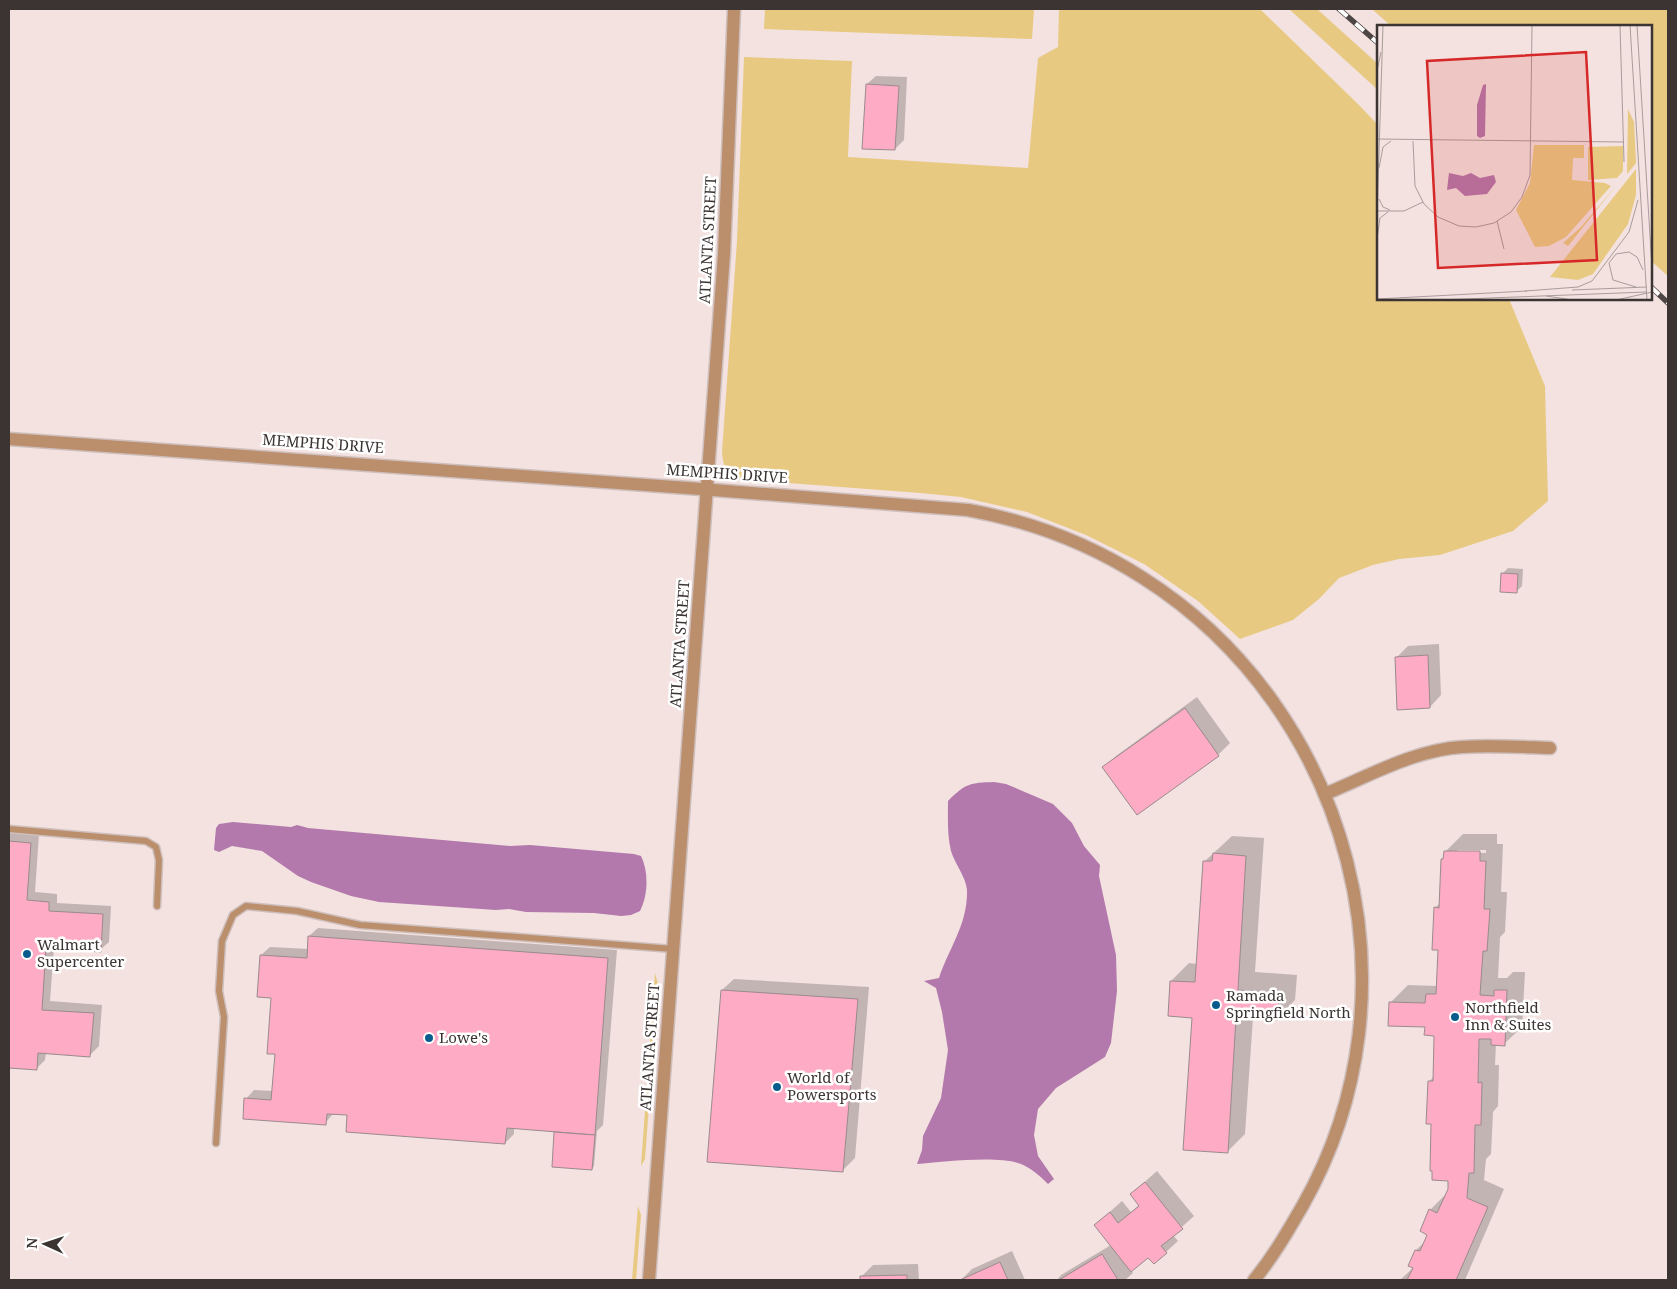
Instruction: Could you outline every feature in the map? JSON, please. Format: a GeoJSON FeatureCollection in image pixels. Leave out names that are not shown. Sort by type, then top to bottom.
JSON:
{"type":"FeatureCollection","features":[{"type":"Feature","properties":{"kind":"street","name":"ATLANTA STREET"},"geometry":{"type":"LineString","coordinates":[[649,1280],[724,254],[734,9]]}},
{"type":"Feature","properties":{"kind":"street","name":"MEMPHIS DRIVE"},"geometry":{"type":"LineString","coordinates":[[9,438],[968,510],[1001,516],[1083,546],[1144,578],[1203,624],[1230,650],[1255,678],[1279,710],[1300,743],[1325,794],[1336,822],[1350,870],[1358,915],[1362,989],[1356,1056],[1347,1101],[1333,1143],[1314,1186],[1279,1246],[1254,1280]]}},
{"type":"Feature","properties":{"kind":"street"},"geometry":{"type":"LineString","coordinates":[[1325,794],[1411,758],[1440,750],[1461,747],[1550,748]]}},
{"type":"Feature","properties":{"kind":"lane"},"geometry":{"type":"LineString","coordinates":[[9,829],[146,841],[156,847],[159,860],[157,906]]}},
{"type":"Feature","properties":{"kind":"lane"},"geometry":{"type":"LineString","coordinates":[[216,1143],[224,1018],[219,992],[222,941],[233,915],[246,906],[298,911],[360,924],[673,949]]}},
{"type":"Feature","properties":{"kind":"shaded area"},"geometry":{"type":"Polygon","coordinates":[[[765,9],[1034,9],[1032,39],[764,29],[765,9]]]}},
{"type":"Feature","properties":{"kind":"shaded area"},"geometry":{"type":"Polygon","coordinates":[[[1059,9],[1260,9],[1377,124],[1377,300],[1509,300],[1545,386],[1548,501],[1513,531],[1440,555],[1399,559],[1373,565],[1339,578],[1319,599],[1293,620],[1240,639],[1198,601],[1144,564],[1086,535],[1027,512],[961,497],[750,480],[738,478],[729,473],[724,465],[722,452],[737,241],[744,57],[852,61],[848,157],[1028,168],[1038,58],[1058,47],[1059,9]]]}},
{"type":"Feature","properties":{"kind":"shaded area"},"geometry":{"type":"Polygon","coordinates":[[[1289,9],[1317,9],[1377,63],[1377,89],[1289,9]]]}},
{"type":"Feature","properties":{"kind":"shaded area"},"geometry":{"type":"Polygon","coordinates":[[[1372,9],[1668,9],[1668,276],[1652,262],[1652,25],[1390,25],[1372,9]]]}},
{"type":"Feature","properties":{"kind":"shaded area"},"geometry":{"type":"Polygon","coordinates":[[[994,782],[1006,784],[1053,804],[1072,823],[1084,846],[1100,865],[1099,876],[1116,955],[1117,991],[1111,1043],[1105,1057],[1056,1088],[1038,1109],[1034,1135],[1038,1156],[1054,1179],[1048,1184],[1028,1168],[1011,1161],[970,1160],[917,1164],[922,1150],[923,1136],[941,1098],[948,1050],[936,988],[924,981],[939,978],[961,925],[966,902],[966,885],[951,851],[948,801],[964,787],[994,782]]]}},
{"type":"Feature","properties":{"kind":"shaded area"},"geometry":{"type":"Polygon","coordinates":[[[233,822],[291,827],[297,825],[308,828],[510,846],[530,845],[634,854],[641,856],[644,862],[646,876],[645,898],[640,911],[631,915],[621,916],[379,902],[351,896],[311,882],[298,876],[262,851],[232,846],[219,852],[214,850],[216,828],[219,824],[233,822]]]}},
{"type":"Feature","properties":{"kind":"shaded area"},"geometry":{"type":"Polygon","coordinates":[[[655,973],[658,984],[645,1159],[641,1166],[655,973]]]}},
{"type":"Feature","properties":{"kind":"shaded area"},"geometry":{"type":"Polygon","coordinates":[[[638,1206],[641,1215],[636,1280],[632,1280],[638,1206]]]}},
{"type":"Feature","properties":{"kind":"building"},"geometry":{"type":"Polygon","coordinates":[[[866,84],[899,86],[895,150],[862,149],[866,84]]]}},
{"type":"Feature","properties":{"kind":"building"},"geometry":{"type":"Polygon","coordinates":[[[1501,573],[1518,574],[1517,593],[1500,592],[1501,573]]]}},
{"type":"Feature","properties":{"kind":"building"},"geometry":{"type":"Polygon","coordinates":[[[1428,655],[1430,708],[1397,710],[1395,657],[1428,655]]]}},
{"type":"Feature","properties":{"kind":"building"},"geometry":{"type":"Polygon","coordinates":[[[1185,708],[1219,756],[1137,815],[1102,767],[1185,708]]]}},
{"type":"Feature","properties":{"kind":"building","name":"Walmart Supercenter"},"geometry":{"type":"Polygon","coordinates":[[[9,841],[31,843],[27,900],[49,902],[49,911],[103,914],[101,952],[46,948],[42,1010],[94,1013],[90,1057],[38,1053],[37,1070],[9,1068],[9,841]]]}},
{"type":"Feature","properties":{"kind":"building"},"geometry":{"type":"Polygon","coordinates":[[[1444,851],[1480,851],[1480,861],[1486,861],[1484,909],[1490,909],[1487,951],[1483,951],[1480,995],[1494,996],[1494,990],[1507,990],[1505,1046],[1491,1045],[1491,1039],[1479,1039],[1478,1083],[1482,1082],[1481,1125],[1475,1125],[1474,1173],[1469,1173],[1467,1198],[1488,1207],[1456,1280],[1407,1280],[1413,1268],[1408,1266],[1415,1250],[1420,1251],[1427,1235],[1420,1231],[1429,1209],[1437,1213],[1448,1189],[1448,1181],[1432,1180],[1432,1171],[1430,1171],[1431,1124],[1426,1124],[1428,1081],[1433,1081],[1434,1036],[1424,1035],[1425,1027],[1388,1026],[1389,1002],[1425,1003],[1426,994],[1436,994],[1438,950],[1432,950],[1434,907],[1439,908],[1441,859],[1443,859],[1444,851]]]}},
{"type":"Feature","properties":{"kind":"building"},"geometry":{"type":"Polygon","coordinates":[[[1213,853],[1246,856],[1238,990],[1279,993],[1278,1020],[1236,1017],[1228,1153],[1183,1150],[1192,1018],[1168,1016],[1170,981],[1195,982],[1203,861],[1212,861],[1213,853]]]}},
{"type":"Feature","properties":{"kind":"building"},"geometry":{"type":"Polygon","coordinates":[[[308,936],[608,958],[595,1135],[507,1128],[505,1144],[346,1132],[347,1115],[327,1114],[326,1125],[243,1119],[244,1098],[271,1100],[275,1054],[267,1054],[271,998],[257,997],[260,955],[307,958],[308,936]]]}},
{"type":"Feature","properties":{"kind":"building"},"geometry":{"type":"Polygon","coordinates":[[[721,990],[858,999],[843,1172],[707,1162],[721,990]]]}},
{"type":"Feature","properties":{"kind":"building"},"geometry":{"type":"Polygon","coordinates":[[[554,1132],[595,1135],[592,1170],[552,1167],[554,1132]]]}},
{"type":"Feature","properties":{"kind":"building"},"geometry":{"type":"Polygon","coordinates":[[[1145,1182],[1183,1229],[1161,1246],[1167,1253],[1154,1264],[1148,1258],[1131,1272],[1094,1225],[1110,1212],[1118,1223],[1139,1206],[1130,1194],[1145,1182]]]}},
{"type":"Feature","properties":{"kind":"building"},"geometry":{"type":"Polygon","coordinates":[[[1102,1254],[1118,1280],[1059,1280],[1102,1254]]]}},
{"type":"Feature","properties":{"kind":"building"},"geometry":{"type":"Polygon","coordinates":[[[1000,1262],[1008,1280],[960,1280],[1000,1262]]]}},
{"type":"Feature","properties":{"kind":"building"},"geometry":{"type":"Polygon","coordinates":[[[907,1275],[907,1280],[860,1280],[860,1276],[907,1275]]]}},
{"type":"Feature","properties":{"kind":"railway"},"geometry":{"type":"LineString","coordinates":[[1339,9],[1377,42]]}},
{"type":"Feature","properties":{"kind":"railway"},"geometry":{"type":"LineString","coordinates":[[1652,288],[1668,303]]}},
{"type":"Feature","properties":{"kind":"place","name":"Walmart Supercenter"},"geometry":{"type":"Point","coordinates":[27,954]}},
{"type":"Feature","properties":{"kind":"place","name":"Ramada Springfield North"},"geometry":{"type":"Point","coordinates":[1216,1005]}},
{"type":"Feature","properties":{"kind":"place","name":"Northfield Inn & Suites"},"geometry":{"type":"Point","coordinates":[1455,1017]}},
{"type":"Feature","properties":{"kind":"place","name":"Lowe's"},"geometry":{"type":"Point","coordinates":[429,1038]}},
{"type":"Feature","properties":{"kind":"place","name":"World of Powersports"},"geometry":{"type":"Point","coordinates":[777,1087]}}]}
